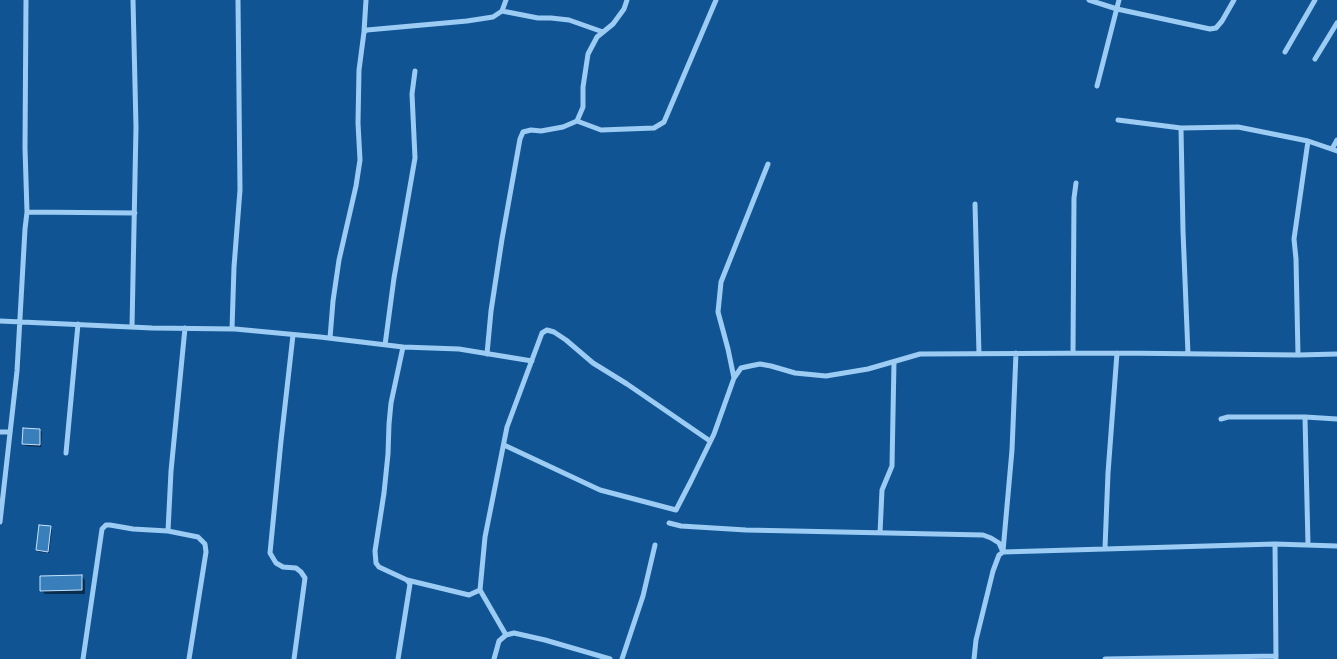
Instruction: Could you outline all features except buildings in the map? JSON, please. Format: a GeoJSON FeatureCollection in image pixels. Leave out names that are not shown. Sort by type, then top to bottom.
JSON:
{"type":"FeatureCollection","features":[{"type":"Feature","properties":{"kind":"street"},"geometry":{"type":"LineString","coordinates":[[0,522],[17,371],[27,212],[25,148],[26,0]]}},
{"type":"Feature","properties":{"kind":"street"},"geometry":{"type":"LineString","coordinates":[[132,327],[136,127],[133,0]]}},
{"type":"Feature","properties":{"kind":"street"},"geometry":{"type":"LineString","coordinates":[[232,329],[234,267],[240,190],[238,0]]}},
{"type":"Feature","properties":{"kind":"street"},"geometry":{"type":"LineString","coordinates":[[330,338],[339,260],[360,160],[358,123],[359,70],[366,0]]}},
{"type":"Feature","properties":{"kind":"street"},"geometry":{"type":"LineString","coordinates":[[364,32],[367,30],[493,17],[502,11],[506,0]]}},
{"type":"Feature","properties":{"kind":"street"},"geometry":{"type":"LineString","coordinates":[[487,354],[491,311],[502,239],[520,139],[524,132],[563,127],[577,121],[583,107],[583,87],[588,54],[597,37],[613,24],[624,9],[627,0]]}},
{"type":"Feature","properties":{"kind":"street"},"geometry":{"type":"LineString","coordinates":[[577,121],[600,130],[654,128],[664,122],[716,0]]}},
{"type":"Feature","properties":{"kind":"street"},"geometry":{"type":"LineString","coordinates":[[1089,0],[1117,9],[1210,29],[1216,28],[1222,21],[1234,0]]}},
{"type":"Feature","properties":{"kind":"street"},"geometry":{"type":"LineString","coordinates":[[1097,86],[1119,0]]}},
{"type":"Feature","properties":{"kind":"street"},"geometry":{"type":"LineString","coordinates":[[1285,52],[1315,0]]}},
{"type":"Feature","properties":{"kind":"street"},"geometry":{"type":"LineString","coordinates":[[502,11],[538,18],[569,20],[603,32]]}},
{"type":"Feature","properties":{"kind":"street"},"geometry":{"type":"LineString","coordinates":[[1315,59],[1337,23]]}},
{"type":"Feature","properties":{"kind":"street"},"geometry":{"type":"LineString","coordinates":[[385,345],[394,278],[415,158],[412,94],[415,71]]}},
{"type":"Feature","properties":{"kind":"street"},"geometry":{"type":"LineString","coordinates":[[1118,120],[1181,128],[1238,127],[1308,141],[1335,150],[1337,140]]}},
{"type":"Feature","properties":{"kind":"street"},"geometry":{"type":"LineString","coordinates":[[1181,128],[1188,354]]}},
{"type":"Feature","properties":{"kind":"street"},"geometry":{"type":"LineString","coordinates":[[1298,355],[1294,239],[1308,141]]}},
{"type":"Feature","properties":{"kind":"street"},"geometry":{"type":"LineString","coordinates":[[734,378],[718,312],[721,282],[768,164]]}},
{"type":"Feature","properties":{"kind":"street"},"geometry":{"type":"LineString","coordinates":[[1073,353],[1074,198],[1076,183]]}},
{"type":"Feature","properties":{"kind":"street"},"geometry":{"type":"LineString","coordinates":[[975,204],[979,354]]}},
{"type":"Feature","properties":{"kind":"street"},"geometry":{"type":"LineString","coordinates":[[27,212],[135,213]]}},
{"type":"Feature","properties":{"kind":"street"},"geometry":{"type":"LineString","coordinates":[[0,321],[232,329],[403,347],[459,349],[532,361]]}},
{"type":"Feature","properties":{"kind":"street"},"geometry":{"type":"LineString","coordinates":[[66,453],[78,324]]}},
{"type":"Feature","properties":{"kind":"street"},"geometry":{"type":"LineString","coordinates":[[168,532],[172,462],[185,328]]}},
{"type":"Feature","properties":{"kind":"street"},"geometry":{"type":"LineString","coordinates":[[506,635],[480,590],[486,537],[507,427],[542,333],[551,330],[593,363],[710,441]]}},
{"type":"Feature","properties":{"kind":"street"},"geometry":{"type":"LineString","coordinates":[[293,335],[270,553],[276,563],[282,567],[296,568],[305,578],[294,659]]}},
{"type":"Feature","properties":{"kind":"street"},"geometry":{"type":"LineString","coordinates":[[403,347],[391,403],[387,464],[375,551],[376,563],[379,567],[407,580],[469,595],[480,590]]}},
{"type":"Feature","properties":{"kind":"street"},"geometry":{"type":"LineString","coordinates":[[1003,552],[1012,450],[1016,353]]}},
{"type":"Feature","properties":{"kind":"street"},"geometry":{"type":"LineString","coordinates":[[1105,548],[1108,473],[1117,353]]}},
{"type":"Feature","properties":{"kind":"street"},"geometry":{"type":"LineString","coordinates":[[504,445],[600,490],[676,510],[710,441],[734,378],[742,368],[760,364],[795,373],[826,376],[868,369],[920,354],[1337,354]]}},
{"type":"Feature","properties":{"kind":"street"},"geometry":{"type":"LineString","coordinates":[[880,533],[882,490],[892,466],[894,362]]}},
{"type":"Feature","properties":{"kind":"street"},"geometry":{"type":"LineString","coordinates":[[1220,420],[1228,417],[1337,419]]}},
{"type":"Feature","properties":{"kind":"street"},"geometry":{"type":"LineString","coordinates":[[1305,417],[1308,545]]}},
{"type":"Feature","properties":{"kind":"street"},"geometry":{"type":"LineString","coordinates":[[0,432],[9,432]]}},
{"type":"Feature","properties":{"kind":"street"},"geometry":{"type":"LineString","coordinates":[[670,523],[681,526],[746,530],[983,535],[998,543],[1003,552]]}},
{"type":"Feature","properties":{"kind":"street"},"geometry":{"type":"LineString","coordinates":[[84,659],[102,529],[106,525],[198,537],[205,544],[206,552],[189,659]]}},
{"type":"Feature","properties":{"kind":"street"},"geometry":{"type":"LineString","coordinates":[[1105,659],[1276,658],[1274,544]]}},
{"type":"Feature","properties":{"kind":"street"},"geometry":{"type":"LineString","coordinates":[[974,659],[976,640],[993,571],[999,555],[1003,552],[1274,544],[1337,546]]}},
{"type":"Feature","properties":{"kind":"street"},"geometry":{"type":"LineString","coordinates":[[622,659],[643,596],[655,545]]}},
{"type":"Feature","properties":{"kind":"street"},"geometry":{"type":"LineString","coordinates":[[398,659],[410,584],[407,580]]}},
{"type":"Feature","properties":{"kind":"street"},"geometry":{"type":"LineString","coordinates":[[494,659],[499,641],[506,635],[514,633],[610,659]]}}]}
